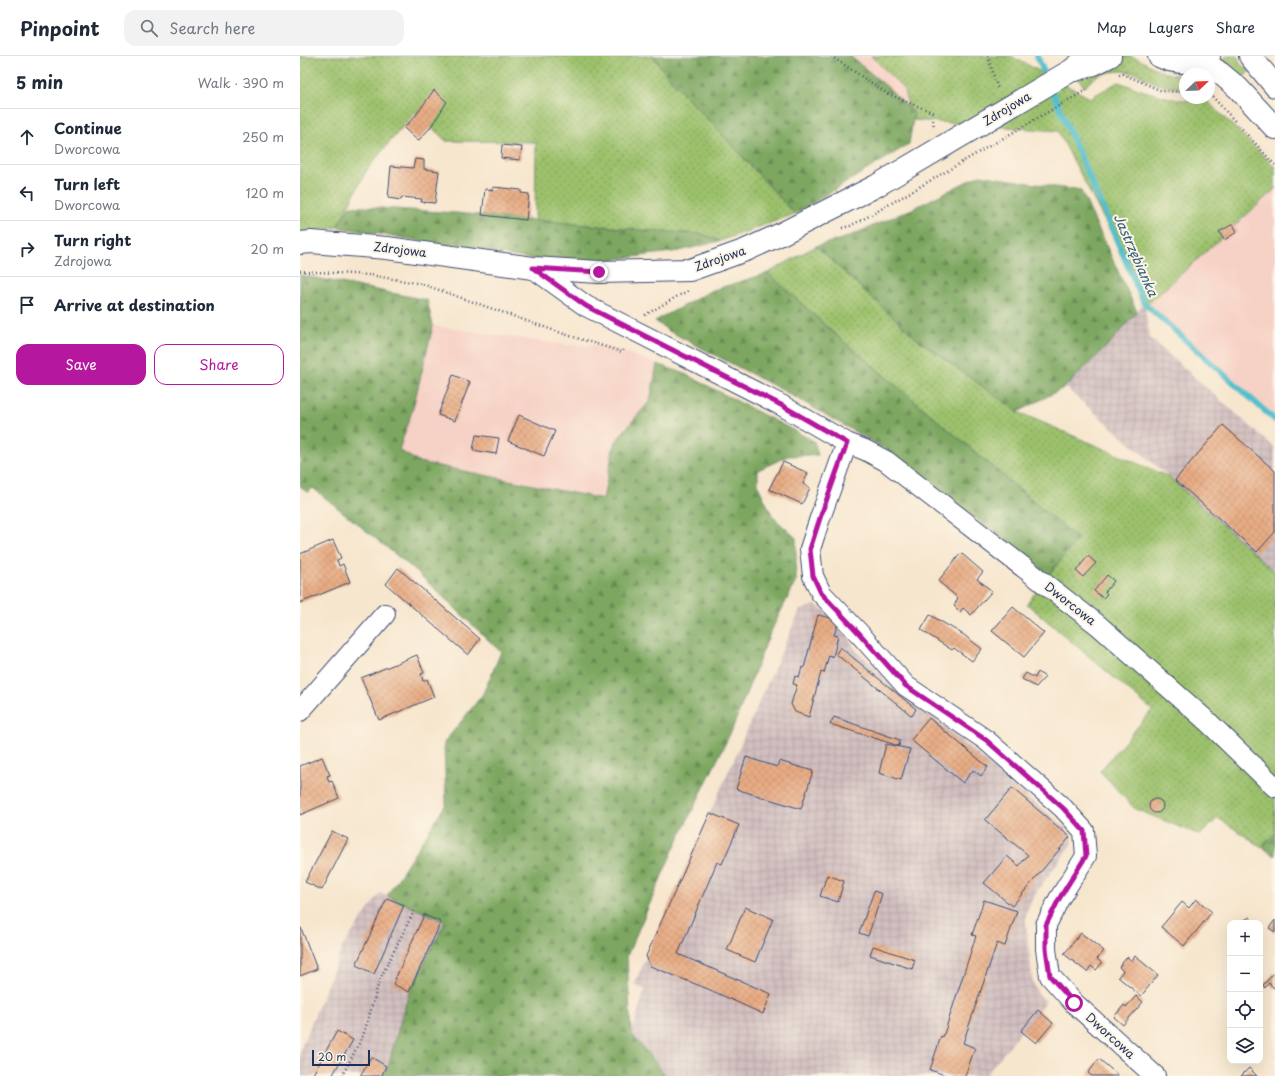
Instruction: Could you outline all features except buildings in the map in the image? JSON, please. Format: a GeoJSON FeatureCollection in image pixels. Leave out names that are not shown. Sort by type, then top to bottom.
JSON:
{"type":"FeatureCollection","features":[{"type":"Feature","properties":{"kind":"main road","name":"Zdrojowa"},"geometry":{"type":"LineString","coordinates":[[1072,70],[1089,56]]}},
{"type":"Feature","properties":{"kind":"main road"},"geometry":{"type":"LineString","coordinates":[[1159,56],[1168,60],[1184,62],[1205,58],[1238,88],[1275,128]]}},
{"type":"Feature","properties":{"kind":"main road"},"geometry":{"type":"LineString","coordinates":[[1250,56],[1275,86]]}},
{"type":"Feature","properties":{"kind":"main road","name":"Zdrojowa"},"geometry":{"type":"LineString","coordinates":[[300,243],[311,242],[387,248],[533,268],[599,272],[690,270],[746,250],[876,186],[936,151],[1003,100],[1072,70],[1094,64],[1113,66]]}},
{"type":"Feature","properties":{"kind":"street","name":"Dworcowa"},"geometry":{"type":"LineString","coordinates":[[533,268],[586,306],[781,405],[847,443],[886,461],[1098,625],[1208,722],[1275,787]]}},
{"type":"Feature","properties":{"kind":"street","name":"Dworcowa"},"geometry":{"type":"LineString","coordinates":[[847,443],[810,549],[813,576],[821,593],[906,686],[986,740],[1063,808],[1084,831],[1086,856],[1059,899],[1046,925],[1046,949],[1050,976],[1074,1003],[1155,1076]]}},
{"type":"Feature","properties":{"kind":"street"},"geometry":{"type":"LineString","coordinates":[[300,711],[385,614]]}},
{"type":"Feature","properties":{"kind":"path"},"geometry":{"type":"LineString","coordinates":[[831,56],[888,94],[932,112],[936,151]]}},
{"type":"Feature","properties":{"kind":"path"},"geometry":{"type":"LineString","coordinates":[[988,56],[1003,100]]}},
{"type":"Feature","properties":{"kind":"path"},"geometry":{"type":"LineString","coordinates":[[1113,66],[1123,74],[1162,91],[1179,92]]}},
{"type":"Feature","properties":{"kind":"path"},"geometry":{"type":"LineString","coordinates":[[1018,130],[1089,88]]}},
{"type":"Feature","properties":{"kind":"path"},"geometry":{"type":"LineString","coordinates":[[1215,99],[1275,165]]}},
{"type":"Feature","properties":{"kind":"path"},"geometry":{"type":"LineString","coordinates":[[300,271],[370,274],[422,284],[564,334],[622,352]]}},
{"type":"Feature","properties":{"kind":"path"},"geometry":{"type":"LineString","coordinates":[[342,1076],[363,1036],[380,979],[414,911]]}},
{"type":"Feature","properties":{"kind":"shaded area"},"geometry":{"type":"Polygon","coordinates":[[[850,56],[968,56],[914,113],[891,90],[850,56]]]}},
{"type":"Feature","properties":{"kind":"shaded area"},"geometry":{"type":"Polygon","coordinates":[[[1275,189],[1275,417],[1144,303],[1148,304],[1275,189]]]}},
{"type":"Feature","properties":{"kind":"shaded area"},"geometry":{"type":"Polygon","coordinates":[[[1144,303],[1150,338],[1275,448],[1275,572],[1169,477],[1065,387],[1111,342],[1144,303]]]}},
{"type":"Feature","properties":{"kind":"shaded area"},"geometry":{"type":"Polygon","coordinates":[[[433,326],[568,345],[604,345],[657,364],[650,401],[614,444],[603,499],[419,462],[399,450],[413,408],[433,326]]]}},
{"type":"Feature","properties":{"kind":"shaded area"},"geometry":{"type":"Polygon","coordinates":[[[815,605],[840,619],[856,651],[1071,833],[1073,842],[1035,894],[1026,915],[1032,979],[1038,994],[1046,1001],[985,1076],[666,1076],[631,1033],[645,989],[634,985],[800,610],[815,605]]]}},
{"type":"Feature","properties":{"kind":"shaded area"},"geometry":{"type":"Polygon","coordinates":[[[380,893],[445,922],[408,995],[388,1066],[383,1076],[300,1076],[300,1051],[343,946],[380,893]]]}},
{"type":"Feature","properties":{"kind":"green space"},"geometry":{"type":"Polygon","coordinates":[[[300,56],[652,56],[668,76],[795,214],[720,241],[702,234],[535,220],[536,142],[446,141],[415,112],[368,168],[337,227],[300,233],[300,56]]]}},
{"type":"Feature","properties":{"kind":"green space"},"geometry":{"type":"Polygon","coordinates":[[[652,56],[850,56],[891,90],[914,113],[909,144],[795,214],[668,76],[652,56]]]}},
{"type":"Feature","properties":{"kind":"green space"},"geometry":{"type":"Polygon","coordinates":[[[871,56],[1011,56],[1090,98],[1118,82],[1144,91],[1179,100],[1179,104],[1210,104],[1275,167],[1275,189],[1148,304],[1058,131],[912,120],[904,89],[871,56]]]}},
{"type":"Feature","properties":{"kind":"green space"},"geometry":{"type":"Polygon","coordinates":[[[1119,56],[1137,59],[1158,70],[1169,74],[1179,75],[1179,88],[1157,84],[1135,73],[1123,71],[1098,75],[1084,87],[1079,79],[1119,56]]]}},
{"type":"Feature","properties":{"kind":"green space"},"geometry":{"type":"Polygon","coordinates":[[[1227,56],[1237,56],[1241,65],[1250,71],[1240,80],[1219,62],[1227,56]]]}},
{"type":"Feature","properties":{"kind":"green space"},"geometry":{"type":"Polygon","coordinates":[[[980,175],[1081,191],[1137,312],[1111,342],[1065,387],[1018,412],[917,339],[816,246],[845,238],[912,209],[980,175]]]}},
{"type":"Feature","properties":{"kind":"green space"},"geometry":{"type":"Polygon","coordinates":[[[350,206],[456,213],[652,231],[702,234],[720,241],[679,251],[609,260],[531,259],[337,227],[350,206]]]}},
{"type":"Feature","properties":{"kind":"green space"},"geometry":{"type":"Polygon","coordinates":[[[816,246],[917,339],[1018,412],[1169,477],[1275,572],[1275,833],[1262,847],[1218,818],[1200,835],[1135,809],[1100,771],[1152,710],[1027,604],[1048,575],[1078,539],[828,328],[768,273],[816,246]]]}},
{"type":"Feature","properties":{"kind":"green space"},"geometry":{"type":"Polygon","coordinates":[[[768,273],[828,328],[1078,539],[1048,575],[892,453],[784,391],[669,331],[655,321],[713,290],[768,273]]]}},
{"type":"Feature","properties":{"kind":"green space"},"geometry":{"type":"Polygon","coordinates":[[[300,275],[427,300],[433,326],[413,408],[399,450],[419,462],[603,499],[614,444],[650,401],[657,364],[683,373],[814,441],[818,455],[788,456],[758,470],[758,486],[773,517],[796,538],[796,581],[770,633],[731,732],[674,848],[627,956],[631,1033],[666,1076],[383,1076],[388,1066],[408,995],[445,922],[387,896],[446,804],[444,743],[483,694],[501,652],[416,571],[313,488],[308,493],[300,486],[300,275]]]}},
{"type":"Feature","properties":{"kind":"green space"},"geometry":{"type":"Polygon","coordinates":[[[1275,833],[1275,856],[1262,847],[1275,833]]]}},
{"type":"Feature","properties":{"kind":"waterway","name":"Jastrzębianka"},"geometry":{"type":"LineString","coordinates":[[1037,56],[1144,303],[1275,420]]}},
{"type":"Feature","properties":{"kind":"route"},"geometry":{"type":"LineString","coordinates":[[599,272],[533,268],[586,306],[781,405],[847,443],[810,549],[813,576],[821,593],[906,686],[986,740],[1063,808],[1084,831],[1086,856],[1059,899],[1046,925],[1046,949],[1050,976],[1074,1003]]}}]}
